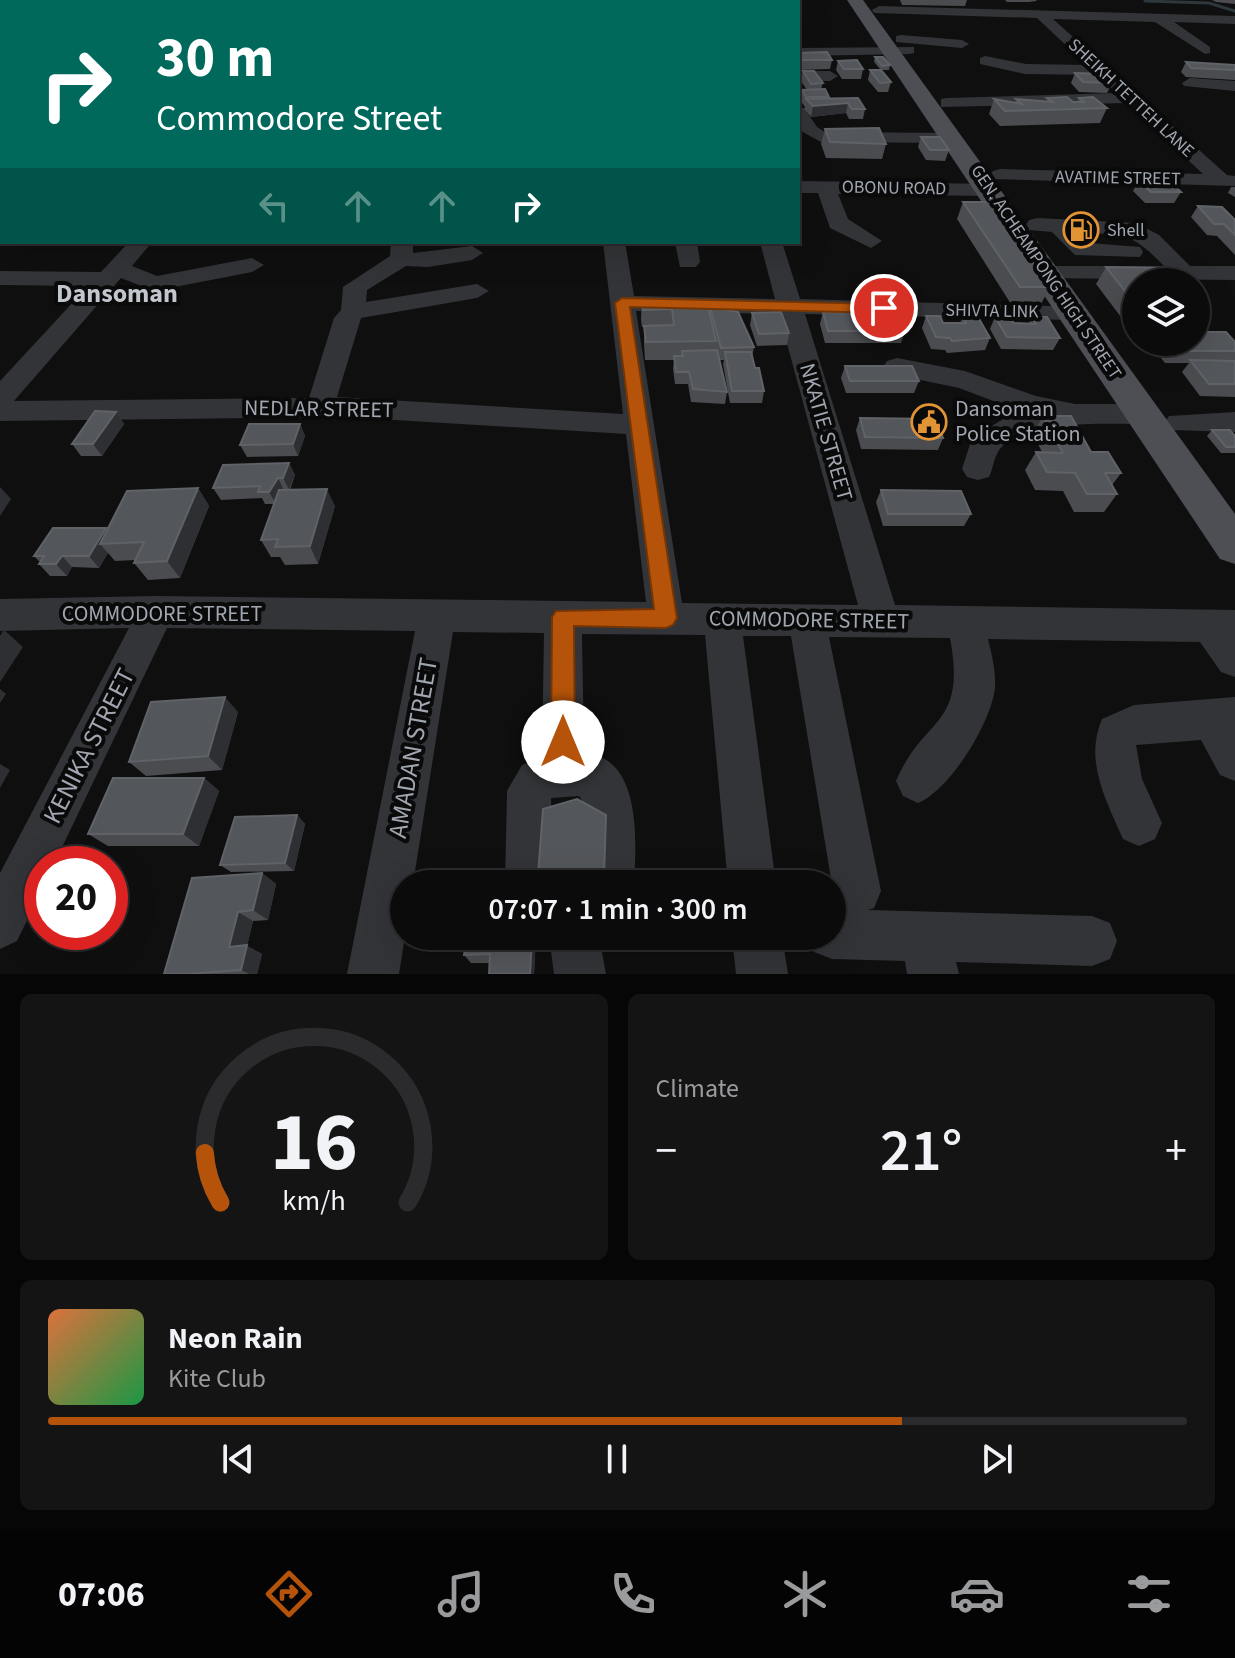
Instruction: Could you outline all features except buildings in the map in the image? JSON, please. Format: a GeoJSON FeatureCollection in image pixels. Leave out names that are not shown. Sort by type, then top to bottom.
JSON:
{"type":"FeatureCollection","features":[{"type":"Feature","properties":{"kind":"main road","name":"GEN. ACHEAMPONG HIGH STREET"},"geometry":{"type":"LineString","coordinates":[[891,22],[995,182],[1060,274],[1179,423],[1235,500]]}},
{"type":"Feature","properties":{"kind":"main road","name":"GEN. ACHEAMPONG HIGH STREET"},"geometry":{"type":"LineString","coordinates":[[891,22],[953,138],[995,182],[1048,226],[1060,274],[1074,312],[1235,547]]}},
{"type":"Feature","properties":{"kind":"street"},"geometry":{"type":"LineString","coordinates":[[977,0],[993,13]]}},
{"type":"Feature","properties":{"kind":"street"},"geometry":{"type":"LineString","coordinates":[[1134,2],[1205,50]]}},
{"type":"Feature","properties":{"kind":"street"},"geometry":{"type":"LineString","coordinates":[[1217,6],[1235,17]]}},
{"type":"Feature","properties":{"kind":"street"},"geometry":{"type":"LineString","coordinates":[[800,52],[829,51],[891,22],[993,13],[1235,17]]}},
{"type":"Feature","properties":{"kind":"street","name":"SHEIKH TETTEH LANE"},"geometry":{"type":"LineString","coordinates":[[1041,15],[1129,98],[1228,181]]}},
{"type":"Feature","properties":{"kind":"street"},"geometry":{"type":"LineString","coordinates":[[891,22],[928,43],[960,40]]}},
{"type":"Feature","properties":{"kind":"street"},"geometry":{"type":"LineString","coordinates":[[800,76],[836,72],[829,51]]}},
{"type":"Feature","properties":{"kind":"street"},"geometry":{"type":"LineString","coordinates":[[985,61],[1004,62],[1025,69],[1100,70]]}},
{"type":"Feature","properties":{"kind":"street"},"geometry":{"type":"LineString","coordinates":[[1190,83],[1235,86]]}},
{"type":"Feature","properties":{"kind":"street"},"geometry":{"type":"LineString","coordinates":[[941,95],[1050,101],[1129,98]]}},
{"type":"Feature","properties":{"kind":"street"},"geometry":{"type":"LineString","coordinates":[[800,115],[814,135],[834,138],[953,138]]}},
{"type":"Feature","properties":{"kind":"street","name":"AVATIME STREET"},"geometry":{"type":"LineString","coordinates":[[995,182],[1228,181]]}},
{"type":"Feature","properties":{"kind":"street","name":"OBONU ROAD"},"geometry":{"type":"LineString","coordinates":[[800,187],[995,182]]}},
{"type":"Feature","properties":{"kind":"street"},"geometry":{"type":"LineString","coordinates":[[826,188],[838,223],[871,241]]}},
{"type":"Feature","properties":{"kind":"street"},"geometry":{"type":"LineString","coordinates":[[1048,226],[1083,250],[1163,252],[1179,268]]}},
{"type":"Feature","properties":{"kind":"street"},"geometry":{"type":"LineString","coordinates":[[0,399],[139,244]]}},
{"type":"Feature","properties":{"kind":"street"},"geometry":{"type":"LineString","coordinates":[[614,244],[666,618]]}},
{"type":"Feature","properties":{"kind":"street","name":"NKATIE STREET"},"geometry":{"type":"LineString","coordinates":[[772,244],[881,621]]}},
{"type":"Feature","properties":{"kind":"street"},"geometry":{"type":"LineString","coordinates":[[353,312],[353,292],[359,282],[402,250],[428,260],[472,253]]}},
{"type":"Feature","properties":{"kind":"street"},"geometry":{"type":"LineString","coordinates":[[0,278],[112,274],[154,284],[252,265]]}},
{"type":"Feature","properties":{"kind":"street"},"geometry":{"type":"LineString","coordinates":[[1210,273],[1235,273]]}},
{"type":"Feature","properties":{"kind":"street"},"geometry":{"type":"LineString","coordinates":[[211,274],[231,291]]}},
{"type":"Feature","properties":{"kind":"street"},"geometry":{"type":"LineString","coordinates":[[1060,274],[1122,274]]}},
{"type":"Feature","properties":{"kind":"street"},"geometry":{"type":"LineString","coordinates":[[320,407],[347,318],[353,312],[477,291]]}},
{"type":"Feature","properties":{"kind":"street","name":"SHIVTA LINK"},"geometry":{"type":"LineString","coordinates":[[622,303],[1074,312]]}},
{"type":"Feature","properties":{"kind":"street"},"geometry":{"type":"LineString","coordinates":[[897,367],[965,380],[1030,404],[1075,414]]}},
{"type":"Feature","properties":{"kind":"street","name":"NEDLAR STREET"},"geometry":{"type":"LineString","coordinates":[[0,411],[320,407],[637,425]]}},
{"type":"Feature","properties":{"kind":"street"},"geometry":{"type":"LineString","coordinates":[[978,469],[983,446],[1020,422],[1075,414],[1144,414]]}},
{"type":"Feature","properties":{"kind":"street"},"geometry":{"type":"LineString","coordinates":[[1179,423],[1235,422]]}},
{"type":"Feature","properties":{"kind":"street","name":"COMMODORE STREET"},"geometry":{"type":"LineString","coordinates":[[0,615],[156,612],[1223,626]]}},
{"type":"Feature","properties":{"kind":"street","name":"KENIKA STREET"},"geometry":{"type":"LineString","coordinates":[[0,924],[156,612]]}},
{"type":"Feature","properties":{"kind":"street","name":"AMADAN STREET"},"geometry":{"type":"LineString","coordinates":[[373,974],[437,616]]}},
{"type":"Feature","properties":{"kind":"street"},"geometry":{"type":"LineString","coordinates":[[563,617],[563,774]]}},
{"type":"Feature","properties":{"kind":"street"},"geometry":{"type":"LineString","coordinates":[[722,619],[750,870]]}},
{"type":"Feature","properties":{"kind":"street"},"geometry":{"type":"LineString","coordinates":[[807,620],[857,891]]}},
{"type":"Feature","properties":{"kind":"street"},"geometry":{"type":"LineString","coordinates":[[918,781],[969,710],[974,695],[975,673],[966,622]]}},
{"type":"Feature","properties":{"kind":"street"},"geometry":{"type":"LineString","coordinates":[[1223,626],[1235,660]]}},
{"type":"Feature","properties":{"kind":"street"},"geometry":{"type":"LineString","coordinates":[[1139,823],[1117,767],[1113,747],[1117,733],[1134,725],[1224,718],[1235,760]]}},
{"type":"Feature","properties":{"kind":"street"},"geometry":{"type":"LineString","coordinates":[[529,870],[529,791],[537,780],[563,774],[590,775],[608,797],[614,836],[611,870]]}},
{"type":"Feature","properties":{"kind":"street"},"geometry":{"type":"LineString","coordinates":[[846,937],[929,955],[1092,941]]}},
{"type":"Feature","properties":{"kind":"street"},"geometry":{"type":"LineString","coordinates":[[576,950],[580,974]]}},
{"type":"Feature","properties":{"kind":"street"},"geometry":{"type":"LineString","coordinates":[[759,950],[762,974]]}},
{"type":"Feature","properties":{"kind":"waterway"},"geometry":{"type":"LineString","coordinates":[[1145,1],[1209,3],[1235,11]]}},
{"type":"Feature","properties":{"kind":"place","name":"Shell"},"geometry":{"type":"Point","coordinates":[1081,230]}},
{"type":"Feature","properties":{"kind":"place","name":"Dansoman Police Station"},"geometry":{"type":"Point","coordinates":[929,422]}},
{"type":"Feature","properties":{"kind":"district","name":"Dansoman"},"geometry":{"type":"Point","coordinates":[117,293]}},
{"type":"Feature","properties":{"kind":"route"},"geometry":{"type":"LineString","coordinates":[[563,742],[563,617],[666,618],[622,303],[884,308]]}}]}
